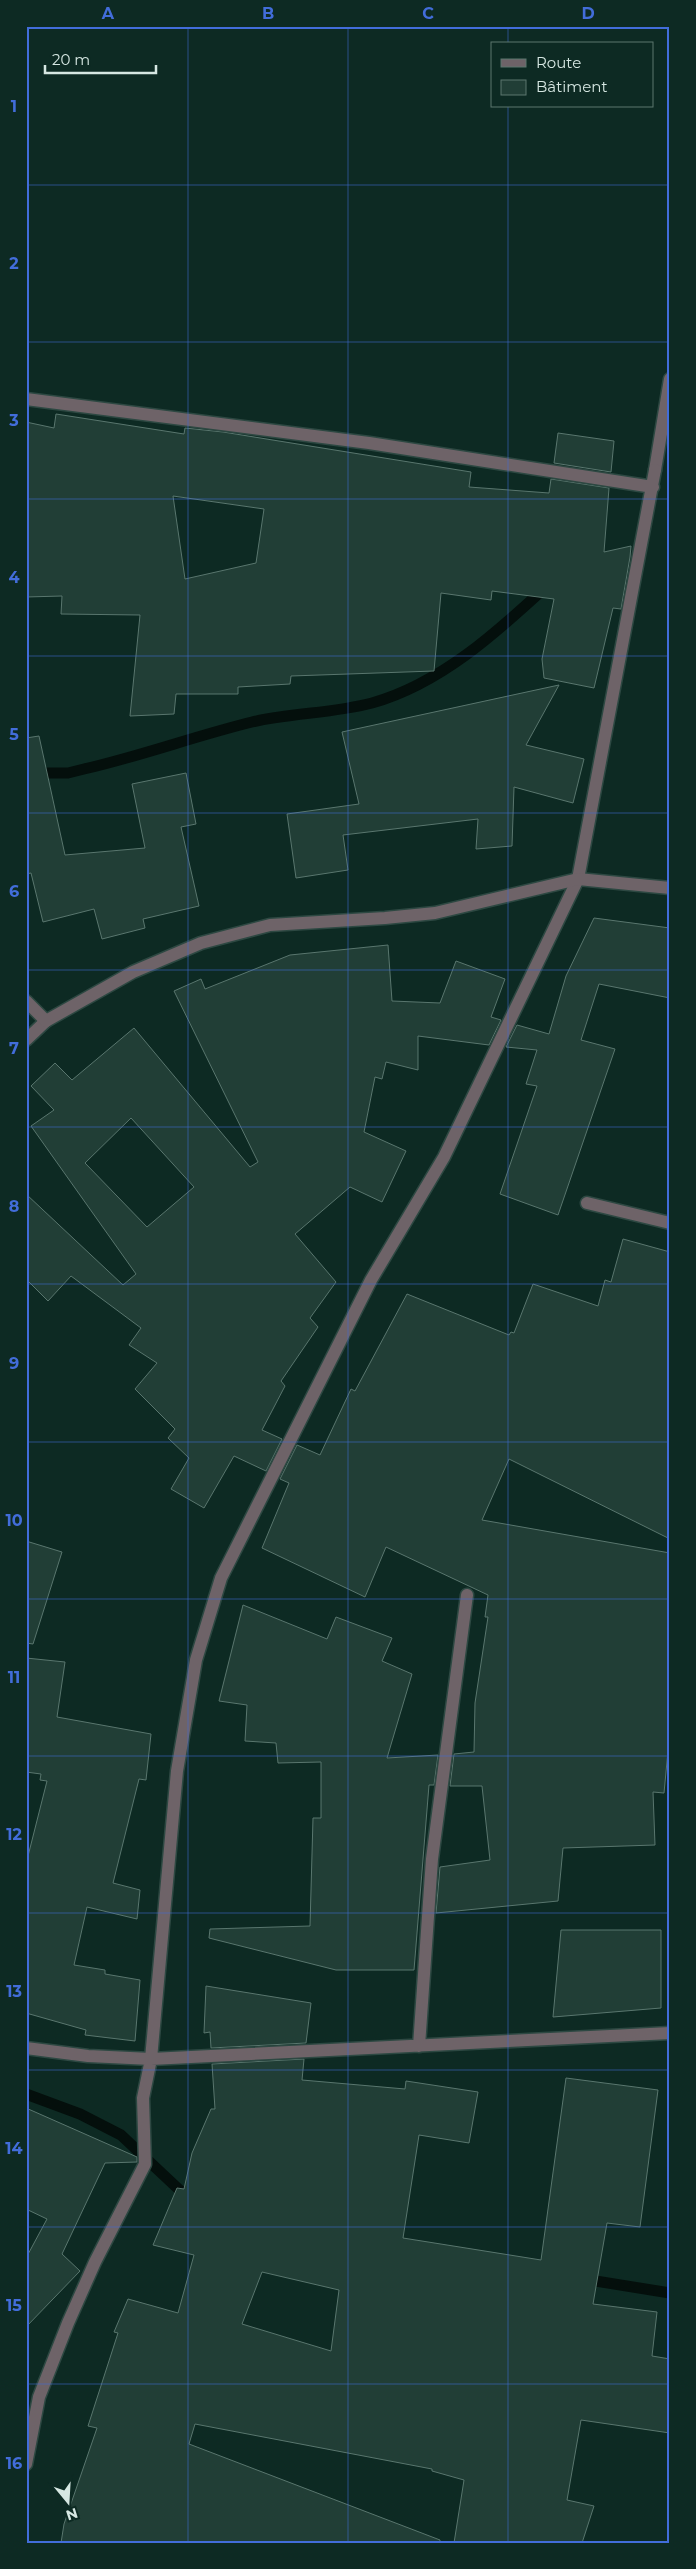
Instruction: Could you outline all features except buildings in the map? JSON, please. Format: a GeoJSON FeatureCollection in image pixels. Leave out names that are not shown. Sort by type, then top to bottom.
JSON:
{"type":"FeatureCollection","features":[{"type":"Feature","properties":{"kind":"street"},"geometry":{"type":"LineString","coordinates":[[26,2464],[40,2397],[61,2342],[95,2262],[145,2164],[143,2098],[151,2059],[177,1771],[196,1660],[221,1578],[371,1280],[444,1158],[578,879],[653,487],[670,379]]}},
{"type":"Feature","properties":{"kind":"street"},"geometry":{"type":"LineString","coordinates":[[26,398],[369,443],[653,487]]}},
{"type":"Feature","properties":{"kind":"street"},"geometry":{"type":"LineString","coordinates":[[26,1040],[46,1022],[133,972],[201,943],[270,925],[435,913],[578,879],[670,888]]}},
{"type":"Feature","properties":{"kind":"street"},"geometry":{"type":"LineString","coordinates":[[26,1001],[46,1022]]}},
{"type":"Feature","properties":{"kind":"street"},"geometry":{"type":"LineString","coordinates":[[587,1203],[670,1223]]}},
{"type":"Feature","properties":{"kind":"street"},"geometry":{"type":"LineString","coordinates":[[419,2046],[432,1860],[467,1595]]}},
{"type":"Feature","properties":{"kind":"street"},"geometry":{"type":"LineString","coordinates":[[26,2048],[88,2056],[151,2059],[670,2033]]}},
{"type":"Feature","properties":{"kind":"waterway"},"geometry":{"type":"LineString","coordinates":[[32,773],[68,773],[252,722],[358,706],[397,694],[421,683],[466,655],[547,586]]}},
{"type":"Feature","properties":{"kind":"waterway"},"geometry":{"type":"LineString","coordinates":[[26,2094],[80,2114],[121,2135],[188,2198]]}},
{"type":"Feature","properties":{"kind":"waterway"},"geometry":{"type":"LineString","coordinates":[[583,2279],[670,2293]]}}]}
